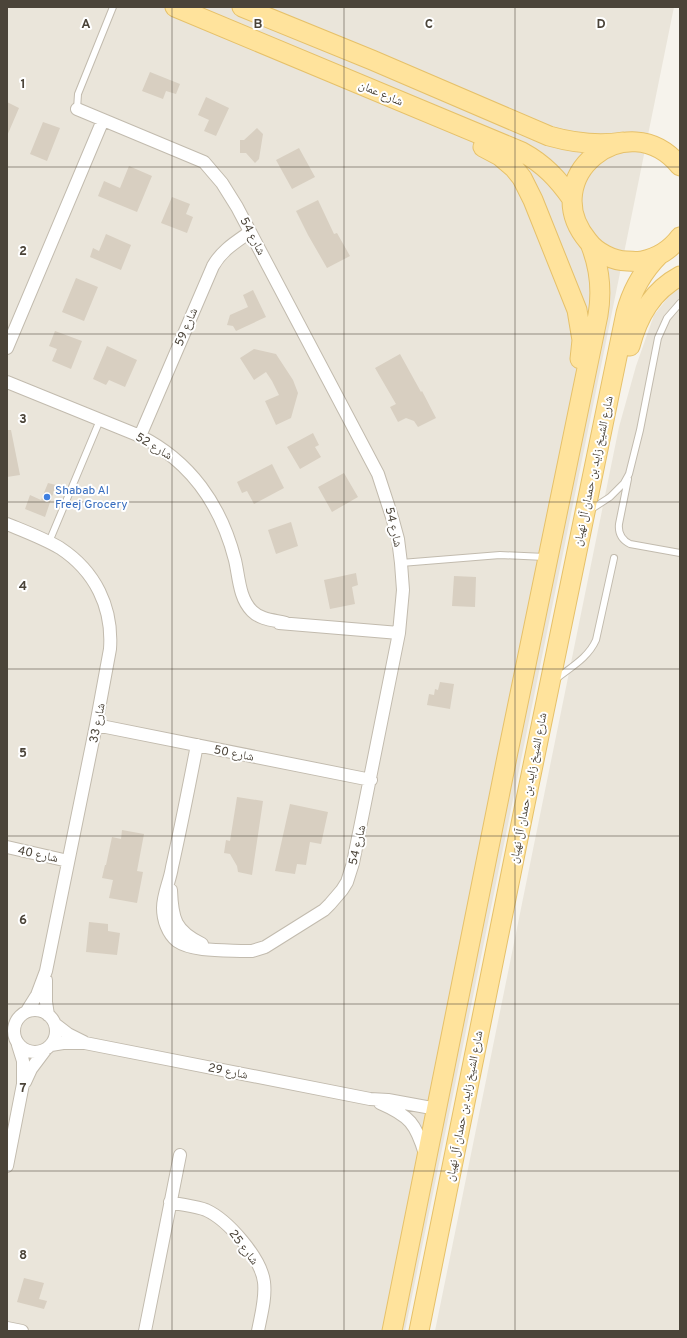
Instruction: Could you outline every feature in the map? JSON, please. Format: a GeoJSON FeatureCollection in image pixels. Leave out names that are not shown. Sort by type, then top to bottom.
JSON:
{"type":"FeatureCollection","features":[{"type":"Feature","properties":{"kind":"main road","name":"شارع عمان"},"geometry":{"type":"LineString","coordinates":[[175,7],[531,157],[550,171],[572,200]]}},
{"type":"Feature","properties":{"kind":"main road"},"geometry":{"type":"LineString","coordinates":[[242,7],[372,60],[549,136],[576,143],[589,144],[641,142],[658,147],[672,156],[680,166]]}},
{"type":"Feature","properties":{"kind":"main road"},"geometry":{"type":"LineString","coordinates":[[433,115],[458,136],[493,151],[500,156],[514,168],[528,188],[580,320],[581,350],[573,395],[579,409]]}},
{"type":"Feature","properties":{"kind":"main road"},"geometry":{"type":"LineString","coordinates":[[623,142],[603,148],[587,162],[576,179],[572,200],[574,217],[580,233],[591,246],[607,256],[624,261],[642,261],[660,255],[678,241]]}},
{"type":"Feature","properties":{"kind":"main road"},"geometry":{"type":"LineString","coordinates":[[392,1331],[600,302],[600,277],[591,246]]}},
{"type":"Feature","properties":{"kind":"main road","name":"شارع الشيخ زايد بن حمدان آل نهيان"},"geometry":{"type":"LineString","coordinates":[[419,1331],[549,684],[629,301],[638,280],[652,262],[660,255]]}},
{"type":"Feature","properties":{"kind":"main road"},"geometry":{"type":"LineString","coordinates":[[608,400],[618,388],[639,317],[661,290],[680,276]]}},
{"type":"Feature","properties":{"kind":"main road"},"geometry":{"type":"LineString","coordinates":[[437,1109],[449,1118],[451,1122],[446,1156],[447,1172],[450,1180]]}},
{"type":"Feature","properties":{"kind":"street","name":"شارع 54"},"geometry":{"type":"LineString","coordinates":[[77,110],[204,162],[214,172],[226,189],[250,232],[378,474],[398,539],[403,590],[399,634],[371,780],[350,873],[342,890],[324,910],[265,947],[252,951],[212,949],[185,934],[177,924],[172,912],[171,873],[197,745]]}},
{"type":"Feature","properties":{"kind":"street"},"geometry":{"type":"LineString","coordinates":[[7,348],[103,120]]}},
{"type":"Feature","properties":{"kind":"street","name":"شارع 59"},"geometry":{"type":"LineString","coordinates":[[140,436],[213,266],[221,254],[250,232]]}},
{"type":"Feature","properties":{"kind":"street","name":"شارع 52"},"geometry":{"type":"LineString","coordinates":[[7,382],[140,436],[154,443],[174,457],[188,470],[200,485],[220,517],[230,545],[244,600],[252,611],[263,618],[286,623],[399,634]]}},
{"type":"Feature","properties":{"kind":"street","name":"شارع 33"},"geometry":{"type":"LineString","coordinates":[[7,524],[49,542],[70,556],[88,573],[101,594],[109,614],[111,636],[96,725],[46,971],[37,995],[17,1016]]}},
{"type":"Feature","properties":{"kind":"street","name":"شارع 50"},"geometry":{"type":"LineString","coordinates":[[96,725],[371,780]]}},
{"type":"Feature","properties":{"kind":"street","name":"شارع 40"},"geometry":{"type":"LineString","coordinates":[[7,847],[68,860]]}},
{"type":"Feature","properties":{"kind":"street","name":"شارع 33"},"geometry":{"type":"LineString","coordinates":[[46,971],[46,1002],[51,1019]]}},
{"type":"Feature","properties":{"kind":"street"},"geometry":{"type":"LineString","coordinates":[[7,1166],[23,1084],[22,1061],[14,1040],[13,1028],[17,1016],[38,1010],[51,1019],[56,1029],[56,1036],[31,1069],[23,1084]]}},
{"type":"Feature","properties":{"kind":"street","name":"شارع 29"},"geometry":{"type":"LineString","coordinates":[[51,1019],[68,1034],[85,1043]]}},
{"type":"Feature","properties":{"kind":"street"},"geometry":{"type":"LineString","coordinates":[[14,1040],[28,1051],[34,1052],[48,1047]]}},
{"type":"Feature","properties":{"kind":"street","name":"شارع 29"},"geometry":{"type":"LineString","coordinates":[[48,1047],[63,1043],[85,1043],[370,1099],[388,1100],[437,1109]]}},
{"type":"Feature","properties":{"kind":"street","name":"شارع 29"},"geometry":{"type":"LineString","coordinates":[[370,1099],[400,1112],[411,1122],[420,1138],[427,1160]]}},
{"type":"Feature","properties":{"kind":"street"},"geometry":{"type":"LineString","coordinates":[[145,1331],[180,1155]]}},
{"type":"Feature","properties":{"kind":"street","name":"شارع 25"},"geometry":{"type":"LineString","coordinates":[[170,1202],[204,1209],[213,1214],[227,1224],[255,1257],[264,1283],[264,1300],[258,1331]]}},
{"type":"Feature","properties":{"kind":"street"},"geometry":{"type":"LineString","coordinates":[[7,1328],[22,1331]]}},
{"type":"Feature","properties":{"kind":"lane"},"geometry":{"type":"LineString","coordinates":[[77,110],[78,94],[113,7]]}},
{"type":"Feature","properties":{"kind":"lane"},"geometry":{"type":"LineString","coordinates":[[680,303],[667,318],[658,338],[640,430],[618,528],[622,537],[630,544],[680,553]]}},
{"type":"Feature","properties":{"kind":"lane"},"geometry":{"type":"LineString","coordinates":[[49,542],[100,420]]}},
{"type":"Feature","properties":{"kind":"lane"},"geometry":{"type":"LineString","coordinates":[[585,512],[610,497],[624,483],[629,474]]}},
{"type":"Feature","properties":{"kind":"lane"},"geometry":{"type":"LineString","coordinates":[[673,552],[680,548]]}},
{"type":"Feature","properties":{"kind":"lane"},"geometry":{"type":"LineString","coordinates":[[401,563],[500,555],[549,558]]}},
{"type":"Feature","properties":{"kind":"lane"},"geometry":{"type":"LineString","coordinates":[[549,684],[583,658],[593,646],[596,640],[614,558]]}},
{"type":"Feature","properties":{"kind":"shaded area"},"geometry":{"type":"Polygon","coordinates":[[[7,7],[674,7],[405,1331],[7,1331],[7,7]]]}},
{"type":"Feature","properties":{"kind":"shaded area"},"geometry":{"type":"Polygon","coordinates":[[[680,287],[680,1331],[435,1331],[619,427],[636,366],[654,315],[674,290],[680,287]]]}},
{"type":"Feature","properties":{"kind":"building"},"geometry":{"type":"Polygon","coordinates":[[[150,72],[180,84],[176,94],[166,91],[163,99],[142,91],[150,72]]]}},
{"type":"Feature","properties":{"kind":"building"},"geometry":{"type":"Polygon","coordinates":[[[206,97],[229,108],[216,136],[204,131],[209,120],[198,115],[206,97]]]}},
{"type":"Feature","properties":{"kind":"building"},"geometry":{"type":"Polygon","coordinates":[[[7,102],[19,108],[7,136],[7,102]]]}},
{"type":"Feature","properties":{"kind":"building"},"geometry":{"type":"Polygon","coordinates":[[[43,122],[60,128],[47,161],[30,154],[43,122]]]}},
{"type":"Feature","properties":{"kind":"building"},"geometry":{"type":"Polygon","coordinates":[[[257,128],[263,134],[259,159],[255,163],[246,153],[240,153],[240,140],[244,140],[257,128]]]}},
{"type":"Feature","properties":{"kind":"building"},"geometry":{"type":"Polygon","coordinates":[[[299,148],[315,177],[292,189],[276,160],[299,148]]]}},
{"type":"Feature","properties":{"kind":"building"},"geometry":{"type":"Polygon","coordinates":[[[129,166],[152,176],[137,212],[98,196],[104,181],[120,188],[129,166]]]}},
{"type":"Feature","properties":{"kind":"building"},"geometry":{"type":"Polygon","coordinates":[[[172,197],[190,204],[186,214],[193,217],[187,233],[161,223],[172,197]]]}},
{"type":"Feature","properties":{"kind":"building"},"geometry":{"type":"Polygon","coordinates":[[[318,200],[334,234],[337,233],[350,256],[327,268],[296,211],[318,200]]]}},
{"type":"Feature","properties":{"kind":"building"},"geometry":{"type":"Polygon","coordinates":[[[106,234],[131,245],[121,270],[90,257],[93,248],[99,251],[106,234]]]}},
{"type":"Feature","properties":{"kind":"building"},"geometry":{"type":"Polygon","coordinates":[[[76,278],[98,287],[84,321],[62,312],[76,278]]]}},
{"type":"Feature","properties":{"kind":"building"},"geometry":{"type":"Polygon","coordinates":[[[253,290],[266,317],[236,331],[233,326],[227,325],[230,315],[248,307],[243,295],[253,290]]]}},
{"type":"Feature","properties":{"kind":"building"},"geometry":{"type":"Polygon","coordinates":[[[55,331],[82,341],[71,369],[52,361],[57,349],[49,346],[55,331]]]}},
{"type":"Feature","properties":{"kind":"building"},"geometry":{"type":"Polygon","coordinates":[[[107,346],[137,360],[125,387],[109,380],[106,385],[93,379],[107,346]]]}},
{"type":"Feature","properties":{"kind":"building"},"geometry":{"type":"Polygon","coordinates":[[[254,349],[276,354],[293,380],[298,393],[291,418],[276,425],[265,401],[279,395],[272,381],[266,372],[254,380],[240,358],[254,349]]]}},
{"type":"Feature","properties":{"kind":"building"},"geometry":{"type":"Polygon","coordinates":[[[400,354],[436,418],[418,427],[414,421],[406,418],[398,422],[390,407],[396,404],[375,368],[400,354]]]}},
{"type":"Feature","properties":{"kind":"building"},"geometry":{"type":"Polygon","coordinates":[[[7,430],[11,430],[20,475],[7,477],[7,430]]]}},
{"type":"Feature","properties":{"kind":"building"},"geometry":{"type":"Polygon","coordinates":[[[313,433],[319,445],[315,447],[321,457],[300,469],[287,447],[313,433]]]}},
{"type":"Feature","properties":{"kind":"building"},"geometry":{"type":"Polygon","coordinates":[[[272,464],[284,488],[254,504],[247,491],[242,493],[237,482],[272,464]]]}},
{"type":"Feature","properties":{"kind":"building"},"geometry":{"type":"Polygon","coordinates":[[[344,473],[358,497],[332,512],[318,487],[344,473]]]}},
{"type":"Feature","properties":{"kind":"building","name":"Shabab Al Freej Grocery"},"geometry":{"type":"Polygon","coordinates":[[[48,483],[56,485],[45,517],[25,509],[30,495],[41,500],[48,483]]]}},
{"type":"Feature","properties":{"kind":"building"},"geometry":{"type":"Polygon","coordinates":[[[291,522],[298,546],[276,554],[268,530],[291,522]]]}},
{"type":"Feature","properties":{"kind":"building"},"geometry":{"type":"Polygon","coordinates":[[[356,573],[358,585],[352,587],[355,604],[330,609],[324,580],[356,573]]]}},
{"type":"Feature","properties":{"kind":"building"},"geometry":{"type":"Polygon","coordinates":[[[454,576],[476,577],[475,607],[452,606],[454,576]]]}},
{"type":"Feature","properties":{"kind":"building"},"geometry":{"type":"Polygon","coordinates":[[[440,682],[454,684],[450,709],[427,705],[429,694],[434,695],[435,689],[438,690],[440,682]]]}},
{"type":"Feature","properties":{"kind":"building"},"geometry":{"type":"Polygon","coordinates":[[[237,797],[263,801],[252,875],[238,872],[237,866],[230,854],[224,853],[226,840],[230,841],[237,797]]]}},
{"type":"Feature","properties":{"kind":"building"},"geometry":{"type":"Polygon","coordinates":[[[290,804],[328,812],[321,844],[310,842],[306,865],[297,864],[295,874],[275,871],[290,804]]]}},
{"type":"Feature","properties":{"kind":"building"},"geometry":{"type":"Polygon","coordinates":[[[122,830],[144,834],[137,871],[143,872],[137,903],[109,898],[113,880],[102,878],[112,837],[121,839],[122,830]]]}},
{"type":"Feature","properties":{"kind":"building"},"geometry":{"type":"Polygon","coordinates":[[[89,922],[108,924],[108,931],[120,933],[117,955],[86,952],[89,922]]]}},
{"type":"Feature","properties":{"kind":"building"},"geometry":{"type":"Polygon","coordinates":[[[24,1278],[44,1283],[39,1299],[47,1301],[44,1309],[17,1302],[24,1278]]]}},
{"type":"Feature","properties":{"kind":"place","name":"Shabab Al Freej Grocery"},"geometry":{"type":"Point","coordinates":[47,497]}}]}
